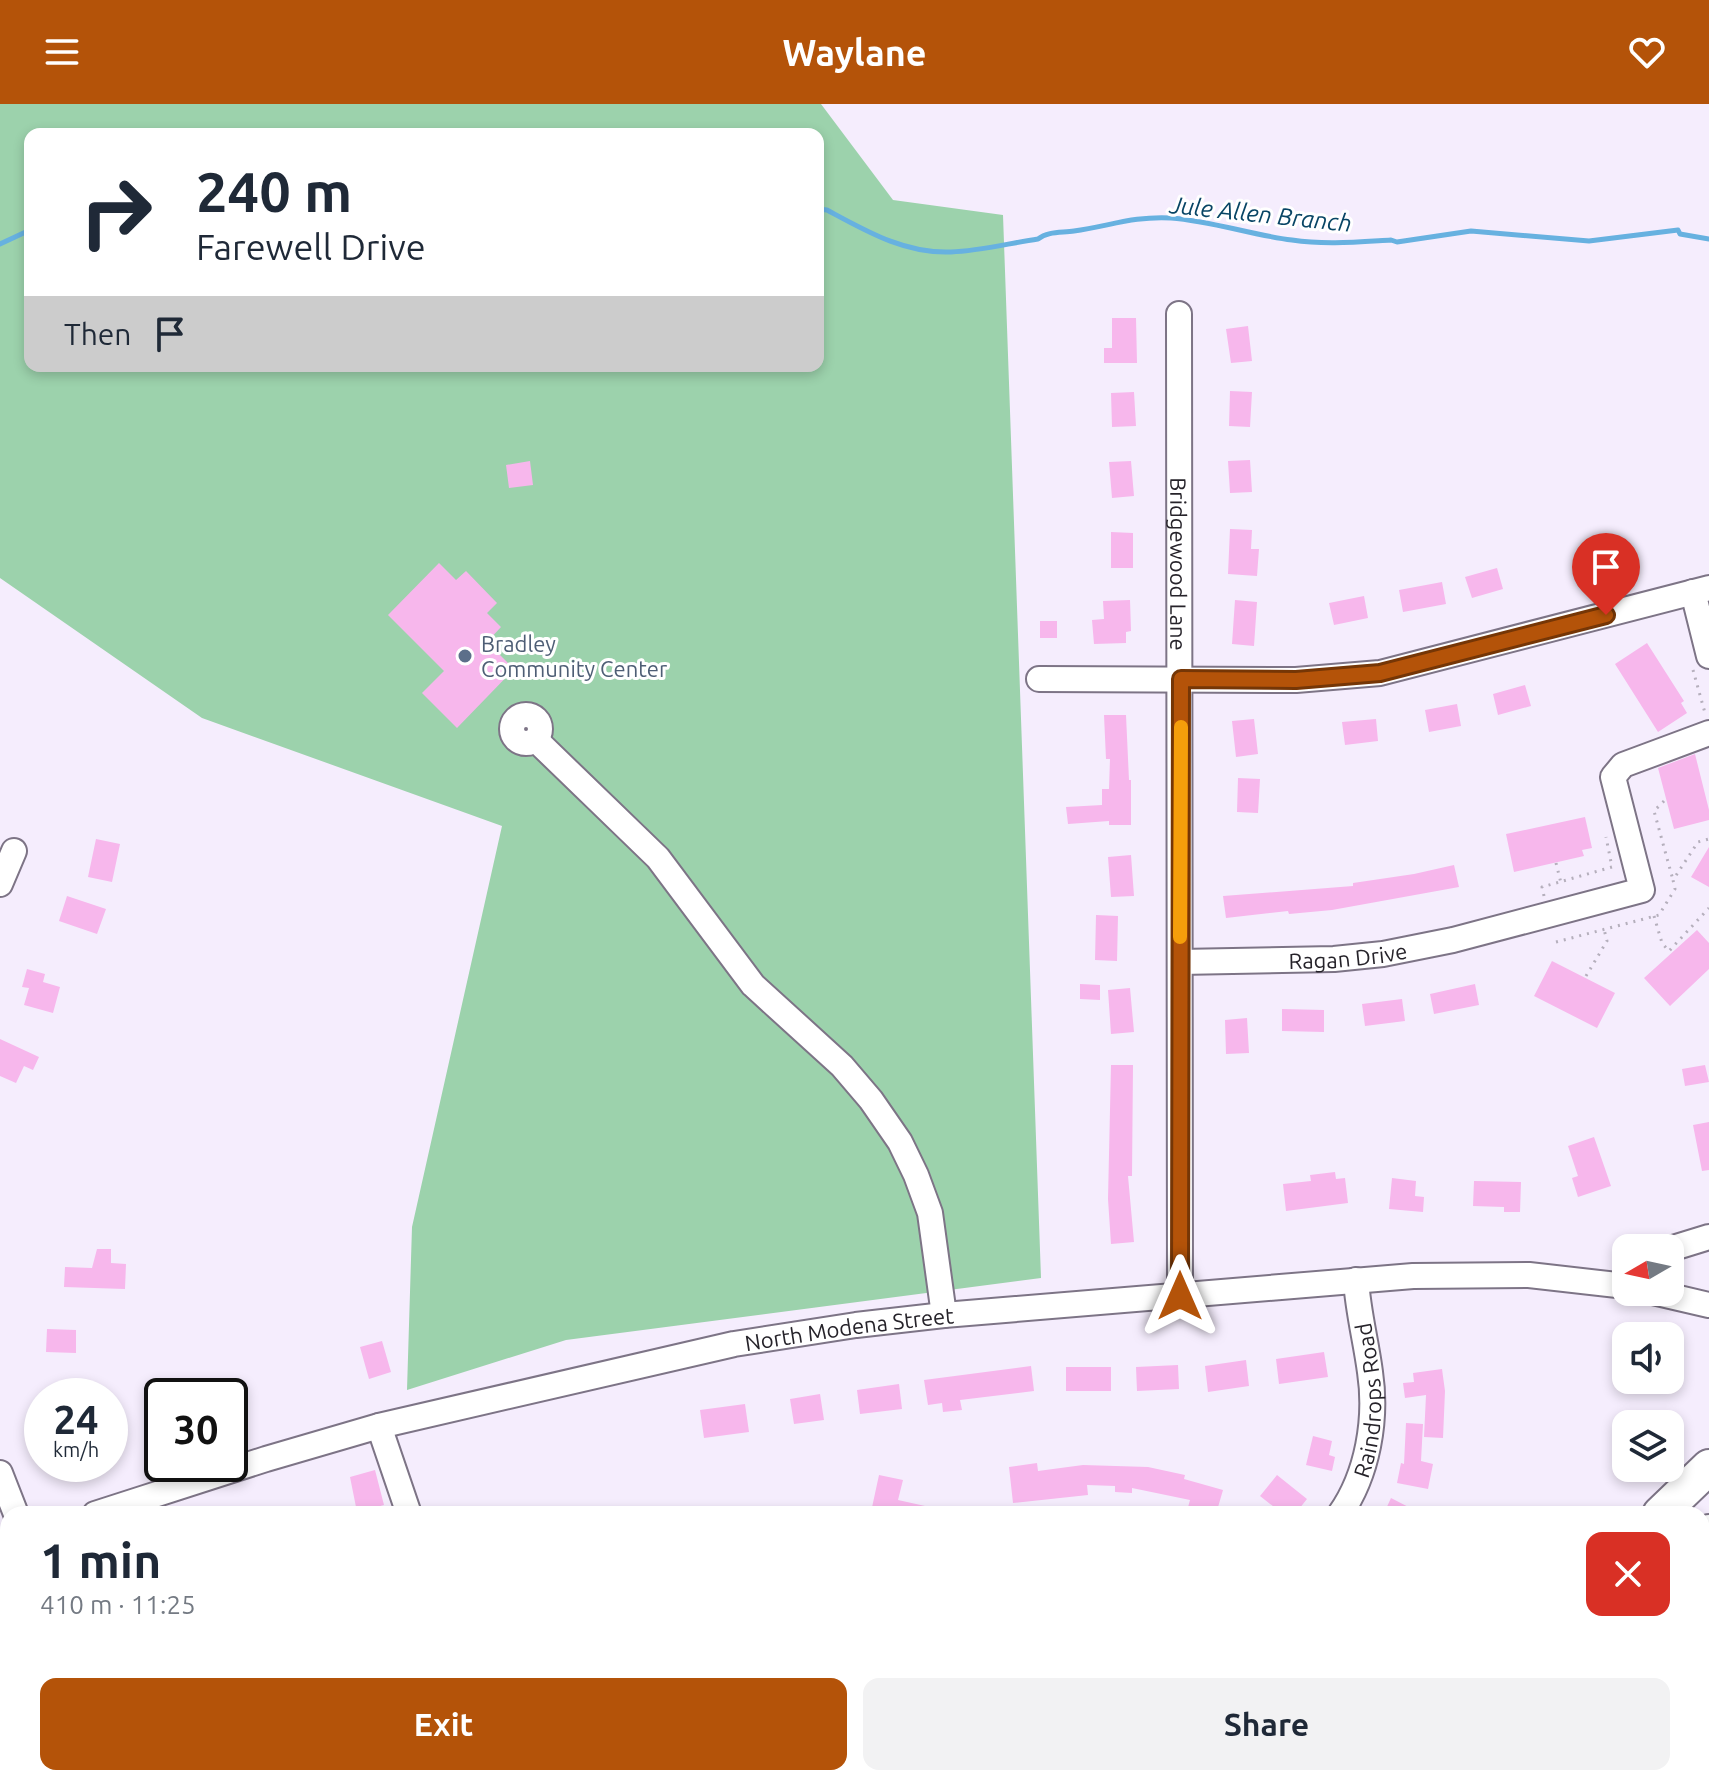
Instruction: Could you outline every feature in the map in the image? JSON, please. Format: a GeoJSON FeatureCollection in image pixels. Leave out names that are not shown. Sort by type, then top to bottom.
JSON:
{"type":"FeatureCollection","features":[{"type":"Feature","properties":{"kind":"highway"},"geometry":{"type":"LineString","coordinates":[[1668,1506],[1709,1467]]}},
{"type":"Feature","properties":{"kind":"street","name":"Bridgewood Lane"},"geometry":{"type":"LineString","coordinates":[[1179,314],[1180,1296]]}},
{"type":"Feature","properties":{"kind":"street"},"geometry":{"type":"LineString","coordinates":[[1039,679],[1296,680],[1380,673],[1701,590],[1699,656]]}},
{"type":"Feature","properties":{"kind":"street","name":"Ragan Drive"},"geometry":{"type":"LineString","coordinates":[[1180,962],[1334,959],[1383,954],[1453,940],[1642,890],[1613,777],[1623,765],[1708,725]]}},
{"type":"Feature","properties":{"kind":"street"},"geometry":{"type":"LineString","coordinates":[[536,740],[658,858],[753,985],[834,1058],[871,1100],[900,1142],[930,1213],[944,1315]]}},
{"type":"Feature","properties":{"kind":"street"},"geometry":{"type":"LineString","coordinates":[[0,884],[14,851]]}},
{"type":"Feature","properties":{"kind":"street"},"geometry":{"type":"LineString","coordinates":[[1684,1245],[1709,1237]]}},
{"type":"Feature","properties":{"kind":"street","name":"North Modena Street"},"geometry":{"type":"LineString","coordinates":[[120,1506],[379,1426],[734,1344],[856,1325],[1356,1280],[1468,1274],[1529,1275],[1612,1284]]}},
{"type":"Feature","properties":{"kind":"street","name":"Raindrops Road"},"geometry":{"type":"LineString","coordinates":[[1346,1506],[1365,1464],[1372,1414],[1371,1373],[1358,1312],[1356,1280]]}},
{"type":"Feature","properties":{"kind":"street"},"geometry":{"type":"LineString","coordinates":[[1684,1299],[1709,1305]]}},
{"type":"Feature","properties":{"kind":"street"},"geometry":{"type":"LineString","coordinates":[[379,1426],[406,1506]]}},
{"type":"Feature","properties":{"kind":"street"},"geometry":{"type":"LineString","coordinates":[[0,1473],[13,1506]]}},
{"type":"Feature","properties":{"kind":"path"},"geometry":{"type":"LineString","coordinates":[[1699,656],[1708,725]]}},
{"type":"Feature","properties":{"kind":"path"},"geometry":{"type":"LineString","coordinates":[[1664,801],[1654,811],[1673,880]]}},
{"type":"Feature","properties":{"kind":"path"},"geometry":{"type":"LineString","coordinates":[[1542,887],[1612,867],[1604,829]]}},
{"type":"Feature","properties":{"kind":"path"},"geometry":{"type":"LineString","coordinates":[[1556,863],[1561,883]]}},
{"type":"Feature","properties":{"kind":"path"},"geometry":{"type":"LineString","coordinates":[[1654,916],[1662,943],[1669,951],[1709,908]]}},
{"type":"Feature","properties":{"kind":"path"},"geometry":{"type":"LineString","coordinates":[[1586,976],[1607,941],[1604,929]]}},
{"type":"Feature","properties":{"kind":"green space"},"geometry":{"type":"Polygon","coordinates":[[[0,104],[821,104],[893,200],[1003,215],[1041,1278],[566,1340],[407,1390],[412,1227],[502,826],[202,718],[0,578],[0,104]]]}},
{"type":"Feature","properties":{"kind":"building"},"geometry":{"type":"Polygon","coordinates":[[[1112,318],[1136,318],[1137,363],[1104,363],[1104,348],[1112,348],[1112,318]]]}},
{"type":"Feature","properties":{"kind":"building"},"geometry":{"type":"Polygon","coordinates":[[[1248,326],[1252,361],[1231,363],[1226,329],[1248,326]]]}},
{"type":"Feature","properties":{"kind":"building"},"geometry":{"type":"Polygon","coordinates":[[[1230,391],[1252,392],[1250,427],[1229,426],[1230,391]]]}},
{"type":"Feature","properties":{"kind":"building"},"geometry":{"type":"Polygon","coordinates":[[[1134,392],[1136,426],[1112,427],[1111,393],[1134,392]]]}},
{"type":"Feature","properties":{"kind":"building"},"geometry":{"type":"Polygon","coordinates":[[[1250,460],[1252,492],[1230,493],[1228,461],[1250,460]]]}},
{"type":"Feature","properties":{"kind":"building"},"geometry":{"type":"Polygon","coordinates":[[[530,461],[533,485],[509,488],[506,465],[530,461]]]}},
{"type":"Feature","properties":{"kind":"building"},"geometry":{"type":"Polygon","coordinates":[[[1131,461],[1134,496],[1112,498],[1109,462],[1131,461]]]}},
{"type":"Feature","properties":{"kind":"building"},"geometry":{"type":"Polygon","coordinates":[[[1230,529],[1252,530],[1251,549],[1259,549],[1257,576],[1228,574],[1230,529]]]}},
{"type":"Feature","properties":{"kind":"building"},"geometry":{"type":"Polygon","coordinates":[[[1111,532],[1133,533],[1133,568],[1111,568],[1111,532]]]}},
{"type":"Feature","properties":{"kind":"building","name":"Bradley Community Center"},"geometry":{"type":"Polygon","coordinates":[[[439,563],[456,580],[466,571],[497,603],[487,613],[501,627],[487,642],[514,669],[457,728],[422,693],[444,671],[388,615],[439,563]]]}},
{"type":"Feature","properties":{"kind":"building"},"geometry":{"type":"Polygon","coordinates":[[[1497,568],[1503,589],[1472,598],[1465,577],[1497,568]]]}},
{"type":"Feature","properties":{"kind":"building"},"geometry":{"type":"Polygon","coordinates":[[[1442,582],[1446,604],[1403,612],[1399,590],[1442,582]]]}},
{"type":"Feature","properties":{"kind":"building"},"geometry":{"type":"Polygon","coordinates":[[[1364,596],[1368,618],[1334,625],[1329,603],[1364,596]]]}},
{"type":"Feature","properties":{"kind":"building"},"geometry":{"type":"Polygon","coordinates":[[[1130,600],[1131,631],[1126,632],[1126,643],[1094,644],[1092,620],[1104,619],[1103,601],[1130,600]]]}},
{"type":"Feature","properties":{"kind":"building"},"geometry":{"type":"Polygon","coordinates":[[[1235,600],[1257,602],[1254,646],[1232,644],[1235,600]]]}},
{"type":"Feature","properties":{"kind":"building"},"geometry":{"type":"Polygon","coordinates":[[[1040,621],[1057,621],[1057,638],[1040,638],[1040,621]]]}},
{"type":"Feature","properties":{"kind":"building"},"geometry":{"type":"Polygon","coordinates":[[[1647,643],[1684,701],[1681,703],[1687,713],[1658,732],[1615,664],[1647,643]]]}},
{"type":"Feature","properties":{"kind":"building"},"geometry":{"type":"Polygon","coordinates":[[[1525,685],[1531,706],[1498,715],[1493,694],[1525,685]]]}},
{"type":"Feature","properties":{"kind":"building"},"geometry":{"type":"Polygon","coordinates":[[[1457,704],[1461,726],[1429,732],[1425,710],[1457,704]]]}},
{"type":"Feature","properties":{"kind":"building"},"geometry":{"type":"Polygon","coordinates":[[[1104,715],[1126,715],[1131,825],[1109,825],[1109,821],[1068,824],[1066,807],[1102,805],[1102,789],[1109,789],[1110,759],[1106,759],[1104,715]]]}},
{"type":"Feature","properties":{"kind":"building"},"geometry":{"type":"Polygon","coordinates":[[[1254,719],[1258,754],[1236,757],[1232,721],[1254,719]]]}},
{"type":"Feature","properties":{"kind":"building"},"geometry":{"type":"Polygon","coordinates":[[[1376,719],[1378,741],[1345,745],[1342,722],[1376,719]]]}},
{"type":"Feature","properties":{"kind":"building"},"geometry":{"type":"Polygon","coordinates":[[[1695,754],[1709,820],[1674,829],[1658,768],[1695,754]]]}},
{"type":"Feature","properties":{"kind":"building"},"geometry":{"type":"Polygon","coordinates":[[[1238,778],[1260,779],[1258,813],[1237,812],[1238,778]]]}},
{"type":"Feature","properties":{"kind":"building"},"geometry":{"type":"Polygon","coordinates":[[[1585,817],[1592,848],[1582,850],[1584,856],[1514,872],[1506,834],[1585,817]]]}},
{"type":"Feature","properties":{"kind":"building"},"geometry":{"type":"Polygon","coordinates":[[[96,839],[120,844],[112,882],[88,877],[96,839]]]}},
{"type":"Feature","properties":{"kind":"building"},"geometry":{"type":"Polygon","coordinates":[[[1709,847],[1709,887],[1691,877],[1709,847]]]}},
{"type":"Feature","properties":{"kind":"building"},"geometry":{"type":"Polygon","coordinates":[[[1131,855],[1134,896],[1111,897],[1108,857],[1131,855]]]}},
{"type":"Feature","properties":{"kind":"building"},"geometry":{"type":"Polygon","coordinates":[[[1454,865],[1459,887],[1332,910],[1226,918],[1223,896],[1353,886],[1353,883],[1454,865]]]}},
{"type":"Feature","properties":{"kind":"building"},"geometry":{"type":"Polygon","coordinates":[[[67,896],[106,909],[97,934],[59,921],[67,896]]]}},
{"type":"Feature","properties":{"kind":"building"},"geometry":{"type":"Polygon","coordinates":[[[1096,915],[1118,916],[1117,961],[1095,960],[1096,915]]]}},
{"type":"Feature","properties":{"kind":"building"},"geometry":{"type":"Polygon","coordinates":[[[1697,930],[1709,943],[1709,969],[1670,1006],[1644,978],[1697,930]]]}},
{"type":"Feature","properties":{"kind":"building"},"geometry":{"type":"Polygon","coordinates":[[[1552,961],[1615,993],[1597,1028],[1534,996],[1552,961]]]}},
{"type":"Feature","properties":{"kind":"building"},"geometry":{"type":"Polygon","coordinates":[[[27,969],[45,974],[43,982],[60,987],[53,1013],[24,1005],[29,988],[22,987],[27,969]]]}},
{"type":"Feature","properties":{"kind":"building"},"geometry":{"type":"Polygon","coordinates":[[[1080,984],[1100,985],[1100,1000],[1080,999],[1080,984]]]}},
{"type":"Feature","properties":{"kind":"building"},"geometry":{"type":"Polygon","coordinates":[[[1475,984],[1479,1005],[1434,1014],[1430,994],[1475,984]]]}},
{"type":"Feature","properties":{"kind":"building"},"geometry":{"type":"Polygon","coordinates":[[[1130,988],[1134,1032],[1111,1034],[1108,990],[1130,988]]]}},
{"type":"Feature","properties":{"kind":"building"},"geometry":{"type":"Polygon","coordinates":[[[1402,999],[1405,1021],[1365,1026],[1362,1004],[1402,999]]]}},
{"type":"Feature","properties":{"kind":"building"},"geometry":{"type":"Polygon","coordinates":[[[1282,1009],[1324,1010],[1324,1032],[1282,1031],[1282,1009]]]}},
{"type":"Feature","properties":{"kind":"building"},"geometry":{"type":"Polygon","coordinates":[[[1247,1018],[1249,1053],[1226,1054],[1225,1020],[1247,1018]]]}},
{"type":"Feature","properties":{"kind":"building"},"geometry":{"type":"Polygon","coordinates":[[[0,1039],[39,1057],[33,1070],[24,1066],[16,1083],[0,1076],[0,1039]]]}},
{"type":"Feature","properties":{"kind":"building"},"geometry":{"type":"Polygon","coordinates":[[[1111,1065],[1133,1065],[1132,1176],[1128,1176],[1134,1242],[1111,1244],[1108,1199],[1111,1065]]]}},
{"type":"Feature","properties":{"kind":"building"},"geometry":{"type":"Polygon","coordinates":[[[1705,1065],[1709,1082],[1685,1086],[1682,1069],[1705,1065]]]}},
{"type":"Feature","properties":{"kind":"building"},"geometry":{"type":"Polygon","coordinates":[[[1709,1122],[1709,1170],[1702,1171],[1693,1125],[1709,1122]]]}},
{"type":"Feature","properties":{"kind":"building"},"geometry":{"type":"Polygon","coordinates":[[[1594,1137],[1611,1186],[1578,1197],[1572,1178],[1578,1176],[1568,1146],[1594,1137]]]}},
{"type":"Feature","properties":{"kind":"building"},"geometry":{"type":"Polygon","coordinates":[[[1335,1172],[1336,1179],[1345,1178],[1348,1203],[1286,1211],[1283,1184],[1311,1181],[1310,1175],[1335,1172]]]}},
{"type":"Feature","properties":{"kind":"building"},"geometry":{"type":"Polygon","coordinates":[[[1392,1178],[1416,1181],[1415,1196],[1424,1197],[1423,1212],[1389,1209],[1392,1178]]]}},
{"type":"Feature","properties":{"kind":"building"},"geometry":{"type":"Polygon","coordinates":[[[1474,1181],[1521,1182],[1520,1212],[1504,1212],[1504,1207],[1473,1206],[1474,1181]]]}},
{"type":"Feature","properties":{"kind":"building"},"geometry":{"type":"Polygon","coordinates":[[[97,1249],[111,1249],[111,1263],[126,1264],[125,1289],[64,1287],[65,1267],[92,1268],[97,1249]]]}},
{"type":"Feature","properties":{"kind":"building"},"geometry":{"type":"Polygon","coordinates":[[[47,1329],[76,1330],[76,1353],[46,1352],[47,1329]]]}},
{"type":"Feature","properties":{"kind":"building"},"geometry":{"type":"Polygon","coordinates":[[[382,1341],[391,1372],[369,1379],[360,1347],[382,1341]]]}},
{"type":"Feature","properties":{"kind":"building"},"geometry":{"type":"Polygon","coordinates":[[[1324,1352],[1328,1377],[1279,1384],[1276,1359],[1324,1352]]]}},
{"type":"Feature","properties":{"kind":"building"},"geometry":{"type":"Polygon","coordinates":[[[1246,1360],[1249,1386],[1208,1392],[1205,1366],[1246,1360]]]}},
{"type":"Feature","properties":{"kind":"building"},"geometry":{"type":"Polygon","coordinates":[[[1178,1365],[1179,1389],[1137,1391],[1136,1367],[1178,1365]]]}},
{"type":"Feature","properties":{"kind":"building"},"geometry":{"type":"Polygon","coordinates":[[[1031,1366],[1034,1391],[960,1400],[962,1410],[943,1412],[942,1403],[928,1405],[924,1380],[1031,1366]]]}},
{"type":"Feature","properties":{"kind":"building"},"geometry":{"type":"Polygon","coordinates":[[[1066,1367],[1111,1367],[1111,1391],[1066,1391],[1066,1367]]]}},
{"type":"Feature","properties":{"kind":"building"},"geometry":{"type":"Polygon","coordinates":[[[1442,1369],[1445,1391],[1443,1438],[1424,1437],[1426,1395],[1405,1398],[1403,1383],[1414,1382],[1413,1373],[1442,1369]]]}},
{"type":"Feature","properties":{"kind":"building"},"geometry":{"type":"Polygon","coordinates":[[[899,1384],[902,1409],[860,1414],[857,1390],[899,1384]]]}},
{"type":"Feature","properties":{"kind":"building"},"geometry":{"type":"Polygon","coordinates":[[[820,1394],[824,1420],[794,1424],[790,1399],[820,1394]]]}},
{"type":"Feature","properties":{"kind":"building"},"geometry":{"type":"Polygon","coordinates":[[[745,1404],[749,1432],[704,1438],[700,1410],[745,1404]]]}},
{"type":"Feature","properties":{"kind":"building"},"geometry":{"type":"Polygon","coordinates":[[[1406,1423],[1423,1424],[1421,1461],[1433,1464],[1428,1489],[1397,1483],[1401,1463],[1404,1464],[1406,1423]]]}},
{"type":"Feature","properties":{"kind":"building"},"geometry":{"type":"Polygon","coordinates":[[[1313,1436],[1332,1441],[1329,1455],[1335,1457],[1332,1471],[1306,1465],[1313,1436]]]}},
{"type":"Feature","properties":{"kind":"building"},"geometry":{"type":"Polygon","coordinates":[[[1037,1463],[1038,1471],[1083,1465],[1148,1467],[1185,1475],[1184,1479],[1223,1490],[1218,1506],[1188,1506],[1190,1500],[1132,1488],[1132,1493],[1115,1492],[1115,1486],[1087,1485],[1088,1495],[1013,1503],[1009,1467],[1037,1463]]]}},
{"type":"Feature","properties":{"kind":"building"},"geometry":{"type":"Polygon","coordinates":[[[375,1470],[384,1505],[356,1506],[350,1477],[375,1470]]]}},
{"type":"Feature","properties":{"kind":"building"},"geometry":{"type":"Polygon","coordinates":[[[879,1475],[903,1480],[898,1500],[925,1506],[872,1506],[879,1475]]]}},
{"type":"Feature","properties":{"kind":"building"},"geometry":{"type":"Polygon","coordinates":[[[1277,1475],[1307,1499],[1301,1506],[1273,1506],[1260,1496],[1277,1475]]]}},
{"type":"Feature","properties":{"kind":"building"},"geometry":{"type":"Polygon","coordinates":[[[1391,1498],[1406,1506],[1387,1506],[1391,1498]]]}},
{"type":"Feature","properties":{"kind":"waterway","name":"Jule Allen Branch"},"geometry":{"type":"LineString","coordinates":[[824,210],[886,240],[934,252],[984,249],[1038,239],[1051,233],[1157,218],[1186,220],[1277,238],[1341,243],[1397,242],[1471,231],[1589,241],[1678,230],[1680,234],[1709,239]]}},
{"type":"Feature","properties":{"kind":"waterway","name":"Jule Allen Branch"},"geometry":{"type":"LineString","coordinates":[[0,244],[24,233]]}},
{"type":"Feature","properties":{"kind":"slow traffic"},"geometry":{"type":"LineString","coordinates":[[1180,937],[1181,727]]}},
{"type":"Feature","properties":{"kind":"place","name":"Bradley Community Center"},"geometry":{"type":"Point","coordinates":[465,656]}},
{"type":"Feature","properties":{"kind":"route"},"geometry":{"type":"LineString","coordinates":[[1180,1296],[1181,679],[1296,680],[1380,673],[1606,615]]}}]}
